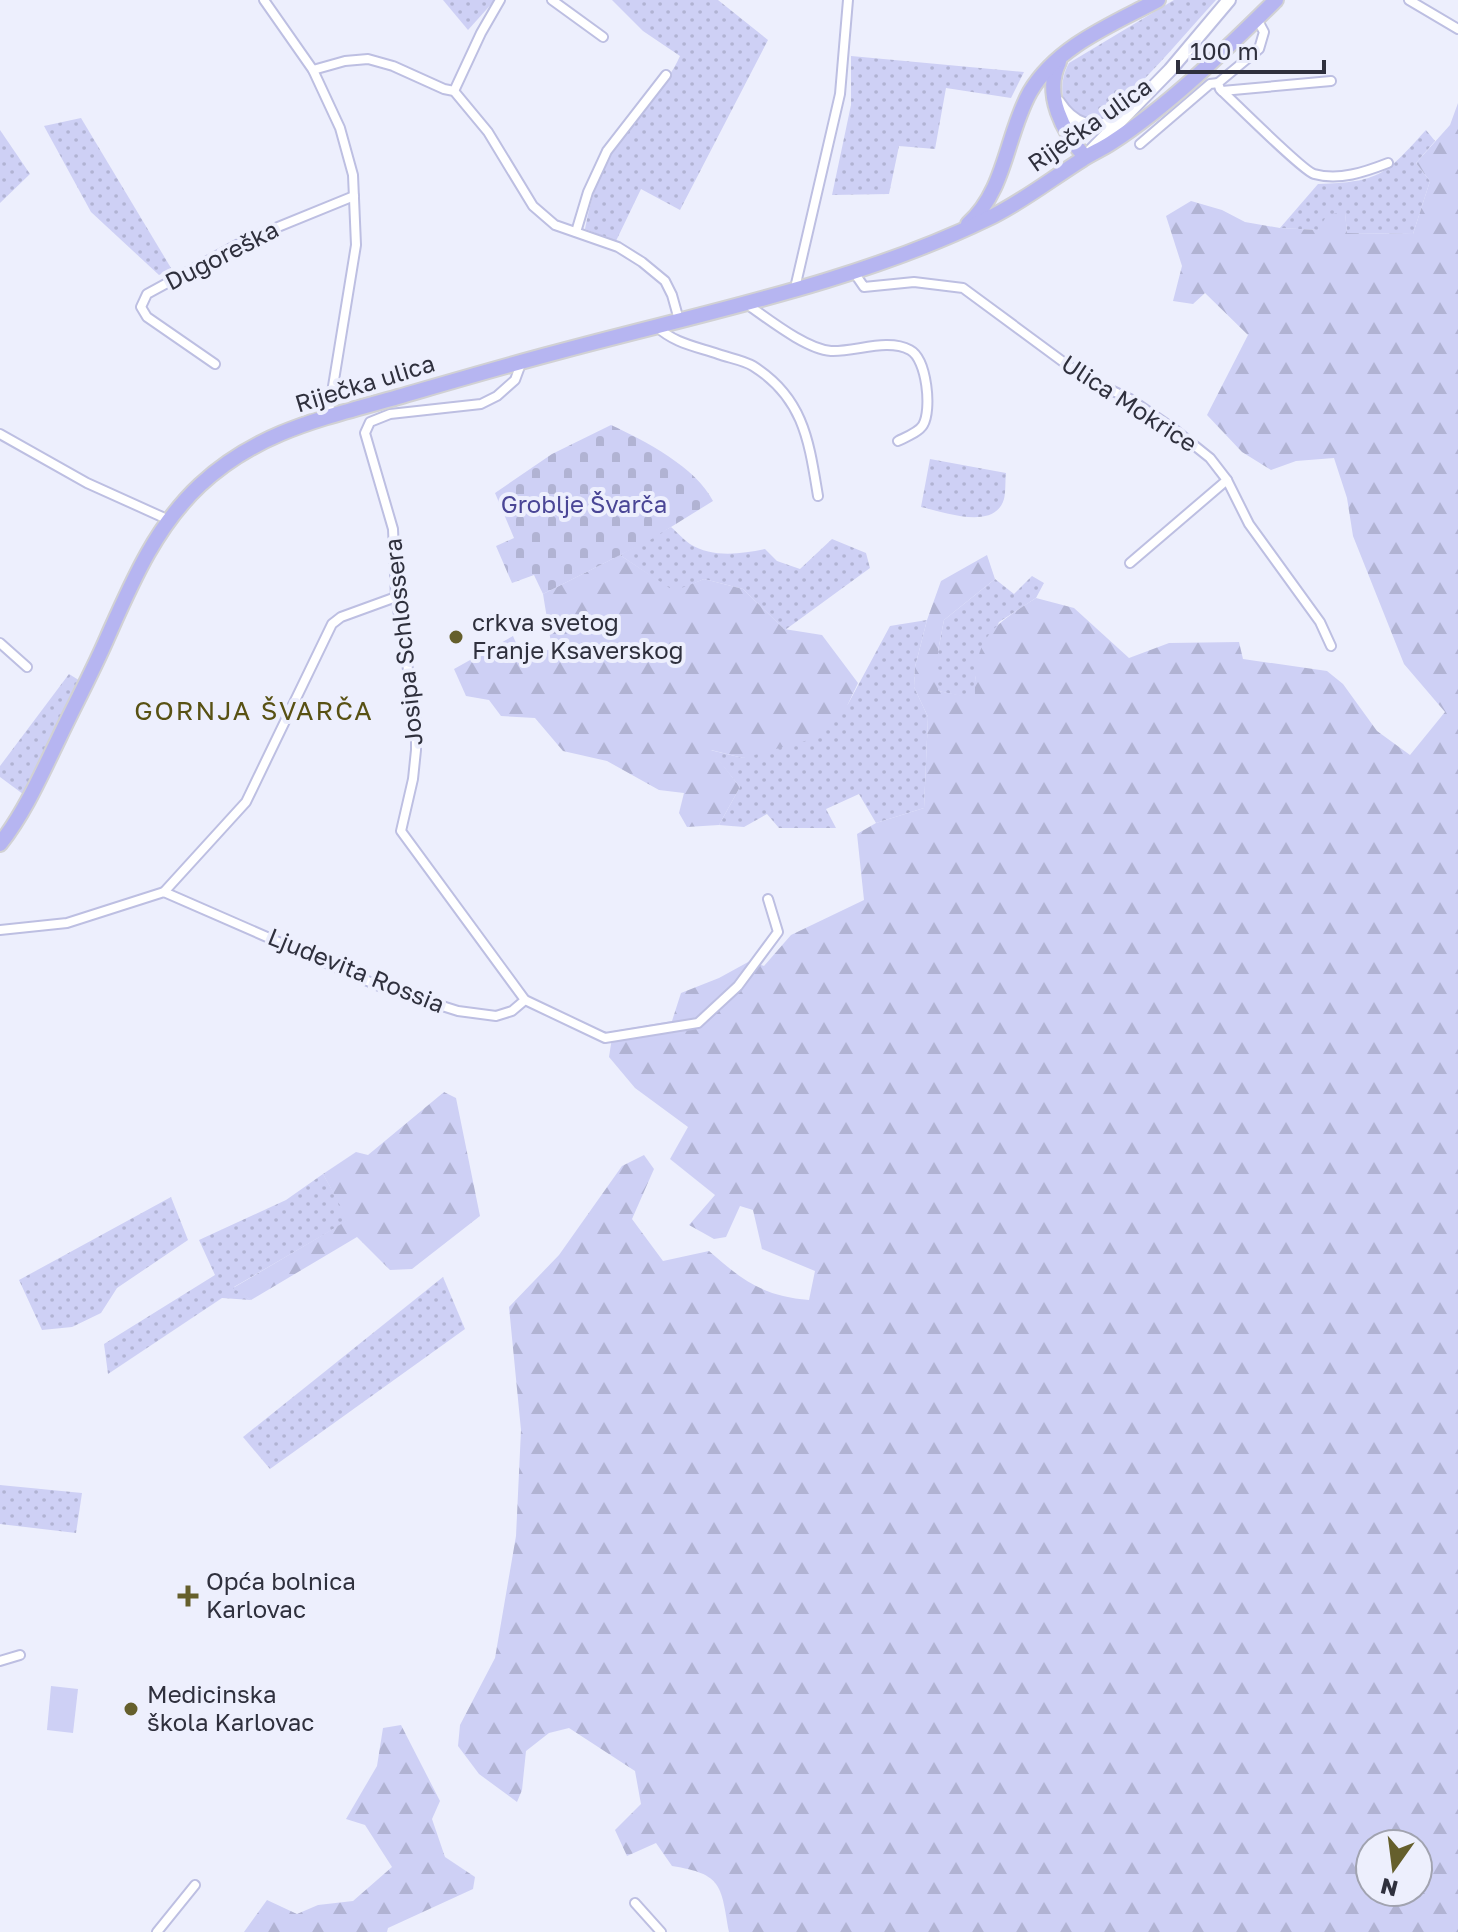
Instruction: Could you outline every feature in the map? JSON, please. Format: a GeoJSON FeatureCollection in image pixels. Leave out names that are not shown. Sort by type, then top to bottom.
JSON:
{"type":"FeatureCollection","features":[{"type":"Feature","properties":{"kind":"main road","name":"Riječka ulica"},"geometry":{"type":"LineString","coordinates":[[951,235],[982,210],[993,191],[1018,119],[1031,92],[1063,54],[1158,0]]}},
{"type":"Feature","properties":{"kind":"main road","name":"Riječka ulica"},"geometry":{"type":"LineString","coordinates":[[0,844],[17,822],[45,768],[134,576],[169,520],[200,486],[242,452],[268,437],[328,417],[853,271],[990,218],[1109,144],[1149,115],[1276,0]]}},
{"type":"Feature","properties":{"kind":"main road"},"geometry":{"type":"LineString","coordinates":[[1063,54],[1054,73],[1055,97],[1061,123],[1085,157]]}},
{"type":"Feature","properties":{"kind":"street"},"geometry":{"type":"LineString","coordinates":[[264,0],[313,70],[340,128],[353,175],[356,245],[328,417]]}},
{"type":"Feature","properties":{"kind":"street"},"geometry":{"type":"LineString","coordinates":[[454,91],[500,0]]}},
{"type":"Feature","properties":{"kind":"street"},"geometry":{"type":"LineString","coordinates":[[552,0],[603,37]]}},
{"type":"Feature","properties":{"kind":"street"},"geometry":{"type":"LineString","coordinates":[[795,288],[840,94],[848,0]]}},
{"type":"Feature","properties":{"kind":"street"},"geometry":{"type":"LineString","coordinates":[[1409,0],[1458,29]]}},
{"type":"Feature","properties":{"kind":"street"},"geometry":{"type":"LineString","coordinates":[[1085,157],[1190,48],[1228,1]]}},
{"type":"Feature","properties":{"kind":"street"},"geometry":{"type":"LineString","coordinates":[[1220,87],[1259,49],[1264,32],[1257,19]]}},
{"type":"Feature","properties":{"kind":"street"},"geometry":{"type":"LineString","coordinates":[[313,70],[345,61],[368,59],[454,91],[488,132],[533,206],[555,225],[618,247],[665,281],[679,320]]}},
{"type":"Feature","properties":{"kind":"street"},"geometry":{"type":"LineString","coordinates":[[576,232],[588,192],[607,151],[666,75]]}},
{"type":"Feature","properties":{"kind":"street"},"geometry":{"type":"LineString","coordinates":[[1140,144],[1210,84],[1220,87],[1331,81]]}},
{"type":"Feature","properties":{"kind":"street"},"geometry":{"type":"LineString","coordinates":[[1220,87],[1314,174],[1353,174],[1388,163]]}},
{"type":"Feature","properties":{"kind":"street"},"geometry":{"type":"LineString","coordinates":[[1055,97],[1066,114],[1082,124],[1098,127],[1123,118]]}},
{"type":"Feature","properties":{"kind":"street","name":"Dugoreška"},"geometry":{"type":"LineString","coordinates":[[215,364],[147,317],[141,307],[147,294],[246,240],[354,196]]}},
{"type":"Feature","properties":{"kind":"street","name":"Ulica Mokrice"},"geometry":{"type":"LineString","coordinates":[[853,271],[864,287],[914,282],[963,288],[1085,378],[1130,399],[1175,430],[1210,458],[1227,480],[1249,524],[1320,622],[1331,646]]}},
{"type":"Feature","properties":{"kind":"street"},"geometry":{"type":"LineString","coordinates":[[744,302],[807,342],[829,351],[900,347],[913,351],[924,371],[926,417],[922,428],[898,441]]}},
{"type":"Feature","properties":{"kind":"street"},"geometry":{"type":"LineString","coordinates":[[655,326],[669,338],[752,365],[781,390],[798,412],[809,439],[818,496]]}},
{"type":"Feature","properties":{"kind":"street","name":"Josipa Schlossera"},"geometry":{"type":"LineString","coordinates":[[522,361],[515,380],[497,396],[481,404],[390,414],[370,422],[365,433],[393,529],[396,597],[416,718],[413,779],[401,831],[525,1000]]}},
{"type":"Feature","properties":{"kind":"street"},"geometry":{"type":"LineString","coordinates":[[0,434],[87,483],[169,520]]}},
{"type":"Feature","properties":{"kind":"street"},"geometry":{"type":"LineString","coordinates":[[1130,563],[1227,480]]}},
{"type":"Feature","properties":{"kind":"street"},"geometry":{"type":"LineString","coordinates":[[0,930],[67,923],[164,892],[246,802],[332,624],[341,617],[396,597]]}},
{"type":"Feature","properties":{"kind":"street"},"geometry":{"type":"LineString","coordinates":[[0,643],[27,667]]}},
{"type":"Feature","properties":{"kind":"street","name":"Ljudevita Rossia"},"geometry":{"type":"LineString","coordinates":[[164,892],[379,986],[458,1011],[496,1016],[512,1011],[525,1000]]}},
{"type":"Feature","properties":{"kind":"street"},"geometry":{"type":"LineString","coordinates":[[525,1000],[605,1038],[698,1023],[738,986],[778,932],[768,899]]}},
{"type":"Feature","properties":{"kind":"street"},"geometry":{"type":"LineString","coordinates":[[0,1661],[20,1655]]}},
{"type":"Feature","properties":{"kind":"street"},"geometry":{"type":"LineString","coordinates":[[157,1932],[195,1885]]}},
{"type":"Feature","properties":{"kind":"street"},"geometry":{"type":"LineString","coordinates":[[635,1903],[661,1932]]}},
{"type":"Feature","properties":{"kind":"green space"},"geometry":{"type":"Polygon","coordinates":[[[443,0],[495,0],[468,30],[443,0]]]}},
{"type":"Feature","properties":{"kind":"green space"},"geometry":{"type":"Polygon","coordinates":[[[612,0],[718,0],[768,40],[680,210],[641,189],[616,241],[585,229],[598,181],[620,136],[660,88],[680,56],[643,31],[612,0]]]}},
{"type":"Feature","properties":{"kind":"green space"},"geometry":{"type":"Polygon","coordinates":[[[1174,0],[1216,0],[1108,114],[1094,118],[1076,115],[1070,110],[1062,88],[1069,63],[1174,0]]]}},
{"type":"Feature","properties":{"kind":"green space"},"geometry":{"type":"Polygon","coordinates":[[[851,56],[1024,72],[1011,98],[946,88],[935,149],[899,146],[889,194],[832,195],[851,105],[851,56]]]}},
{"type":"Feature","properties":{"kind":"green space"},"geometry":{"type":"Polygon","coordinates":[[[1458,103],[1458,1932],[729,1932],[721,1893],[710,1878],[672,1866],[656,1843],[627,1856],[615,1830],[641,1804],[635,1771],[569,1728],[549,1733],[526,1751],[522,1790],[517,1802],[479,1774],[458,1746],[460,1725],[495,1658],[516,1536],[521,1430],[509,1307],[559,1255],[622,1166],[644,1155],[654,1169],[632,1219],[663,1261],[709,1251],[732,1271],[766,1291],[809,1300],[815,1271],[762,1249],[753,1210],[740,1206],[726,1237],[714,1239],[689,1225],[715,1195],[670,1159],[688,1127],[635,1088],[609,1057],[613,1031],[672,1021],[681,993],[750,961],[764,966],[791,935],[864,900],[857,834],[876,823],[924,808],[928,717],[914,687],[915,667],[927,620],[941,581],[987,555],[995,579],[944,620],[938,651],[938,691],[975,698],[977,661],[987,637],[1006,618],[1036,598],[1074,608],[1129,658],[1169,643],[1239,642],[1243,659],[1327,671],[1343,684],[1377,731],[1410,755],[1445,712],[1404,664],[1353,536],[1347,498],[1334,458],[1296,461],[1271,470],[1242,452],[1207,415],[1248,335],[1205,293],[1193,304],[1173,301],[1182,266],[1166,216],[1191,201],[1222,210],[1245,222],[1318,230],[1327,215],[1345,212],[1347,233],[1413,234],[1430,181],[1416,163],[1450,125],[1458,103]]]}},
{"type":"Feature","properties":{"kind":"green space"},"geometry":{"type":"Polygon","coordinates":[[[81,118],[171,269],[159,275],[91,212],[44,126],[81,118]]]}},
{"type":"Feature","properties":{"kind":"green space"},"geometry":{"type":"Polygon","coordinates":[[[0,130],[30,174],[0,203],[0,130]]]}},
{"type":"Feature","properties":{"kind":"green space"},"geometry":{"type":"Polygon","coordinates":[[[1426,130],[1435,141],[1416,163],[1430,181],[1413,234],[1347,233],[1345,213],[1318,230],[1280,228],[1318,184],[1355,181],[1380,173],[1401,157],[1426,130]]]}},
{"type":"Feature","properties":{"kind":"green space","name":"Groblje Švarča"},"geometry":{"type":"Polygon","coordinates":[[[611,425],[654,447],[682,466],[695,477],[713,501],[650,540],[543,594],[534,575],[512,583],[496,546],[514,538],[495,493],[552,454],[611,425]]]}},
{"type":"Feature","properties":{"kind":"green space"},"geometry":{"type":"Polygon","coordinates":[[[930,459],[1006,473],[1004,499],[999,509],[980,517],[967,517],[921,507],[930,459]]]}},
{"type":"Feature","properties":{"kind":"green space"},"geometry":{"type":"Polygon","coordinates":[[[671,527],[688,542],[708,551],[727,554],[765,549],[777,561],[800,569],[832,539],[866,553],[870,568],[785,630],[743,589],[704,579],[674,592],[620,555],[671,527]]]}},
{"type":"Feature","properties":{"kind":"green space"},"geometry":{"type":"Polygon","coordinates":[[[620,555],[674,591],[704,579],[743,589],[784,629],[822,635],[858,683],[848,704],[816,738],[743,758],[711,750],[740,787],[719,825],[687,827],[679,813],[684,793],[659,790],[607,761],[563,751],[535,718],[501,716],[489,700],[466,696],[454,669],[513,636],[522,657],[552,649],[543,594],[620,555]]]}},
{"type":"Feature","properties":{"kind":"green space"},"geometry":{"type":"Polygon","coordinates":[[[1032,576],[1044,583],[1036,598],[999,622],[975,678],[975,699],[938,691],[938,651],[944,620],[995,579],[1014,594],[1032,576]]]}},
{"type":"Feature","properties":{"kind":"green space"},"geometry":{"type":"Polygon","coordinates":[[[927,620],[915,667],[914,687],[928,717],[924,808],[876,823],[859,794],[826,809],[836,828],[779,828],[767,814],[744,827],[719,825],[740,787],[710,750],[743,758],[848,704],[890,626],[927,620]]]}},
{"type":"Feature","properties":{"kind":"green space"},"geometry":{"type":"Polygon","coordinates":[[[69,674],[85,684],[27,797],[0,777],[0,766],[69,674]]]}},
{"type":"Feature","properties":{"kind":"green space"},"geometry":{"type":"Polygon","coordinates":[[[444,1092],[456,1098],[480,1216],[412,1269],[390,1270],[357,1237],[251,1300],[233,1288],[348,1220],[323,1174],[356,1152],[368,1155],[444,1092]]]}},
{"type":"Feature","properties":{"kind":"green space"},"geometry":{"type":"Polygon","coordinates":[[[323,1174],[349,1220],[234,1287],[251,1300],[222,1298],[108,1374],[104,1344],[215,1275],[199,1240],[286,1200],[323,1174]]]}},
{"type":"Feature","properties":{"kind":"green space"},"geometry":{"type":"Polygon","coordinates":[[[171,1197],[188,1240],[117,1288],[101,1313],[72,1327],[42,1330],[19,1280],[171,1197]]]}},
{"type":"Feature","properties":{"kind":"green space"},"geometry":{"type":"Polygon","coordinates":[[[443,1277],[465,1329],[270,1469],[243,1437],[443,1277]]]}},
{"type":"Feature","properties":{"kind":"green space"},"geometry":{"type":"Polygon","coordinates":[[[0,1485],[82,1493],[76,1533],[0,1524],[0,1485]]]}},
{"type":"Feature","properties":{"kind":"green space"},"geometry":{"type":"Polygon","coordinates":[[[51,1686],[78,1689],[73,1733],[47,1730],[51,1686]]]}},
{"type":"Feature","properties":{"kind":"green space"},"geometry":{"type":"Polygon","coordinates":[[[401,1725],[440,1801],[432,1819],[445,1857],[475,1877],[473,1889],[388,1928],[387,1932],[244,1932],[267,1900],[297,1914],[318,1905],[353,1901],[392,1867],[365,1825],[346,1819],[377,1766],[383,1728],[401,1725]]]}},
{"type":"Feature","properties":{"kind":"place","name":"crkva svetog Franje Ksaverskog"},"geometry":{"type":"Point","coordinates":[456,637]}},
{"type":"Feature","properties":{"kind":"place","name":"Opća bolnica Karlovac"},"geometry":{"type":"Point","coordinates":[188,1596]}},
{"type":"Feature","properties":{"kind":"place","name":"Medicinska škola Karlovac"},"geometry":{"type":"Point","coordinates":[131,1709]}},
{"type":"Feature","properties":{"kind":"district","name":"GORNJA ŠVARČA"},"geometry":{"type":"Point","coordinates":[254,711]}}]}
